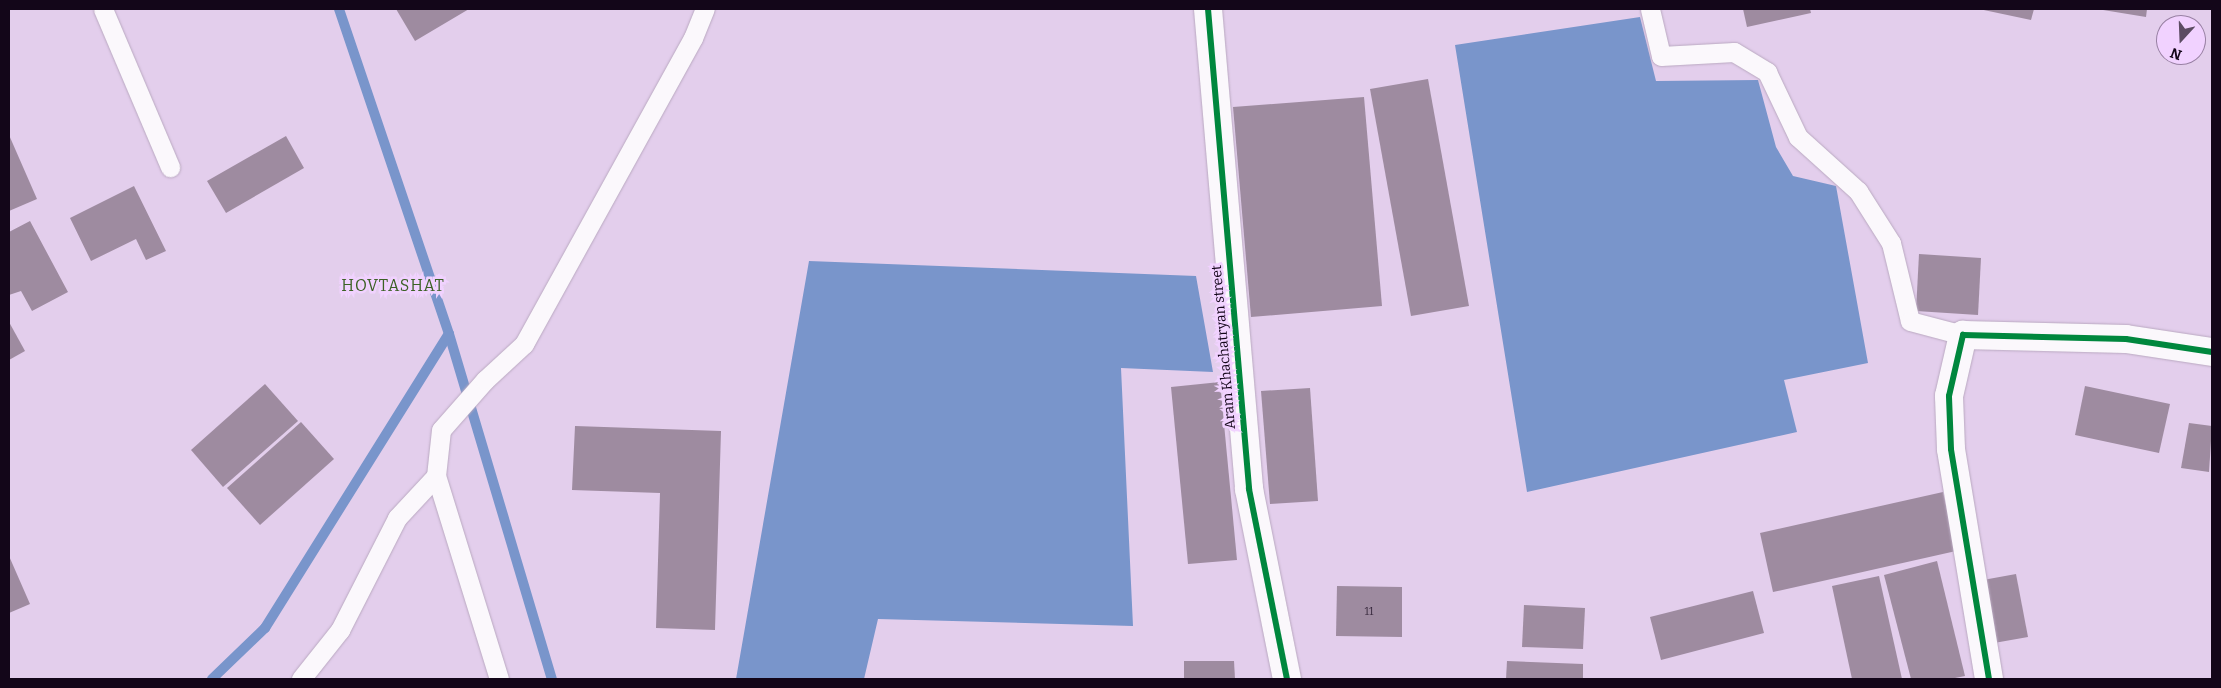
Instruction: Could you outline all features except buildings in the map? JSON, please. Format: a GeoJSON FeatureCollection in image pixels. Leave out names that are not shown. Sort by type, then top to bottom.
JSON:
{"type":"FeatureCollection","features":[{"type":"Feature","properties":{"kind":"street","name":"Aram Khachatryan street"},"geometry":{"type":"LineString","coordinates":[[1208,9],[1249,489],[1287,679]]}},
{"type":"Feature","properties":{"kind":"street"},"geometry":{"type":"LineString","coordinates":[[1989,679],[1951,449],[1949,396],[1963,335],[2126,339],[2212,352]]}},
{"type":"Feature","properties":{"kind":"lane"},"geometry":{"type":"LineString","coordinates":[[103,9],[170,167]]}},
{"type":"Feature","properties":{"kind":"lane"},"geometry":{"type":"LineString","coordinates":[[499,679],[436,476],[441,430],[485,380],[524,344],[544,312],[693,38],[705,9]]}},
{"type":"Feature","properties":{"kind":"lane"},"geometry":{"type":"LineString","coordinates":[[1650,9],[1661,56],[1734,52],[1767,72],[1798,137],[1858,191],[1891,243],[1910,321],[1963,335]]}},
{"type":"Feature","properties":{"kind":"lane"},"geometry":{"type":"LineString","coordinates":[[301,679],[340,630],[397,518],[436,476]]}},
{"type":"Feature","properties":{"kind":"water"},"geometry":{"type":"Polygon","coordinates":[[[1640,17],[1656,81],[1758,80],[1776,147],[1793,176],[1836,186],[1868,363],[1784,380],[1797,432],[1527,492],[1455,45],[1640,17]]]}},
{"type":"Feature","properties":{"kind":"water"},"geometry":{"type":"Polygon","coordinates":[[[809,261],[1196,276],[1213,372],[1121,368],[1133,626],[878,619],[864,679],[736,679],[809,261]]]}},
{"type":"Feature","properties":{"kind":"waterway"},"geometry":{"type":"LineString","coordinates":[[339,9],[449,334],[552,679]]}},
{"type":"Feature","properties":{"kind":"waterway"},"geometry":{"type":"LineString","coordinates":[[212,679],[265,628],[449,334]]}},
{"type":"Feature","properties":{"kind":"cycle path"},"geometry":{"type":"LineString","coordinates":[[1208,9],[1249,489],[1287,679]]}},
{"type":"Feature","properties":{"kind":"cycle path"},"geometry":{"type":"LineString","coordinates":[[1989,679],[1951,449],[1949,396],[1963,335],[2126,339],[2212,352]]}},
{"type":"Feature","properties":{"kind":"district","name":"HOVTASHAT"},"geometry":{"type":"Point","coordinates":[393,286]}}]}
